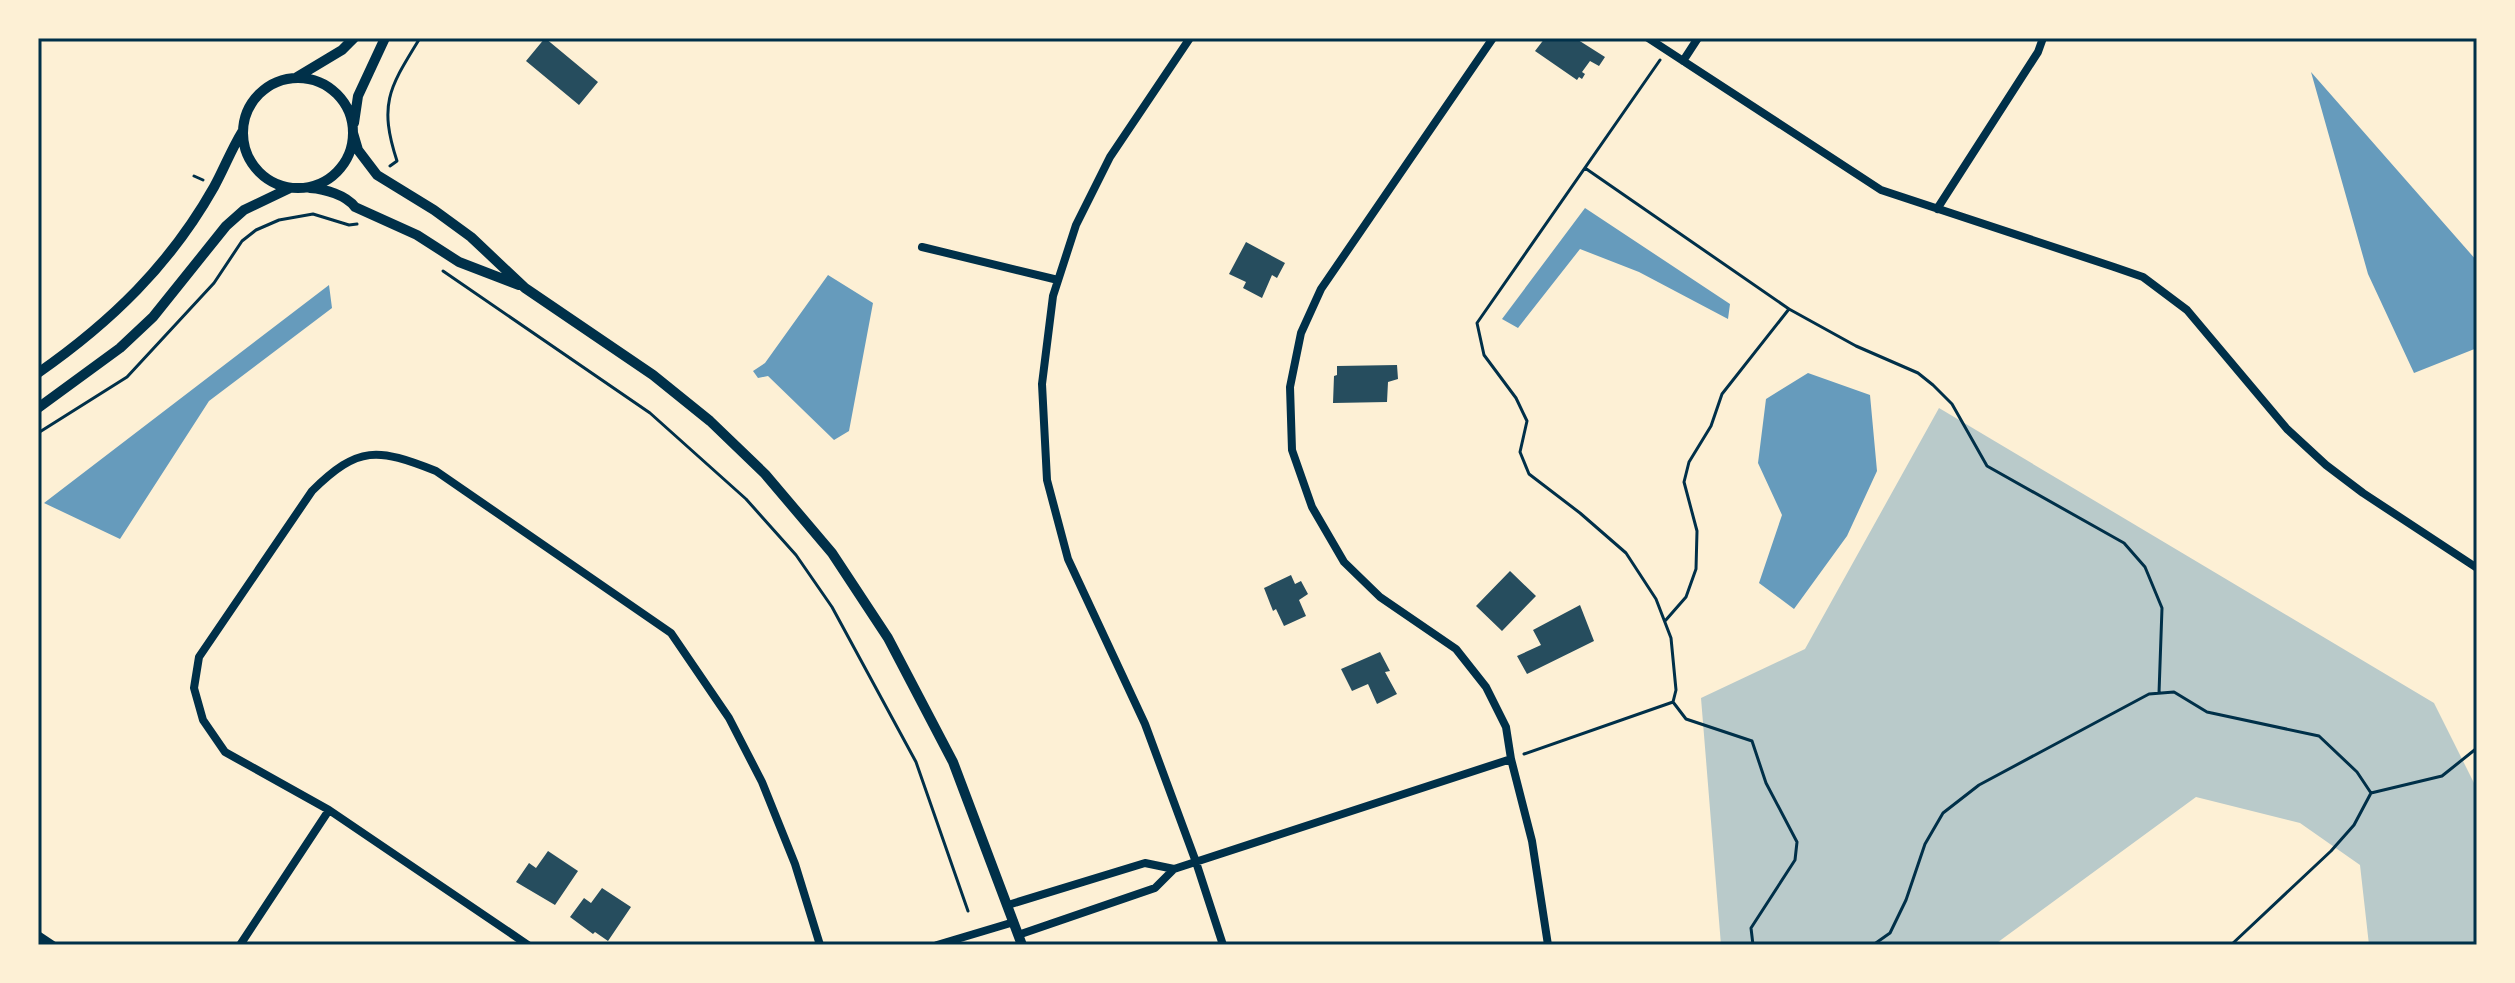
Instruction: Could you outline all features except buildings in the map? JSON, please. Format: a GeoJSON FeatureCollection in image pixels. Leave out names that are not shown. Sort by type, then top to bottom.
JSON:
{"type":"FeatureCollection","features":[{"type":"Feature","properties":{"kind":"street"},"geometry":{"type":"LineString","coordinates":[[354,38],[342,50],[295,78],[269,86],[256,97],[247,111],[243,130],[243,142],[252,164],[268,180],[290,188],[321,189],[350,201],[355,207],[417,235],[459,262],[525,288]]}},
{"type":"Feature","properties":{"kind":"street"},"geometry":{"type":"LineString","coordinates":[[304,188],[317,185],[339,169],[351,146],[358,96],[385,38]]}},
{"type":"Feature","properties":{"kind":"street"},"geometry":{"type":"LineString","coordinates":[[1190,38],[1110,157],[1076,225],[1053,296],[1042,384],[1047,480],[1068,559],[1145,724],[1223,945]]}},
{"type":"Feature","properties":{"kind":"street"},"geometry":{"type":"LineString","coordinates":[[1493,38],[1321,289],[1301,333],[1290,387],[1292,450],[1312,507],[1344,562],[1380,597],[1456,649],[1486,687],[1506,727],[1532,841],[1548,945]]}},
{"type":"Feature","properties":{"kind":"street"},"geometry":{"type":"LineString","coordinates":[[1648,38],[1881,190],[2143,277],[2187,310],[2287,429],[2326,465],[2477,568]]}},
{"type":"Feature","properties":{"kind":"street"},"geometry":{"type":"LineString","coordinates":[[1683,61],[1698,38]]}},
{"type":"Feature","properties":{"kind":"street"},"geometry":{"type":"LineString","coordinates":[[1937,209],[2038,52],[2043,38]]}},
{"type":"Feature","properties":{"kind":"street"},"geometry":{"type":"LineString","coordinates":[[295,78],[309,79],[334,92],[350,115],[358,150],[377,175],[471,237],[525,288],[653,375],[710,421],[765,474],[832,553],[888,638],[953,762],[1020,940],[1155,888],[1174,869],[1511,759]]}},
{"type":"Feature","properties":{"kind":"street"},"geometry":{"type":"LineString","coordinates":[[38,373],[123,307],[158,268],[215,186],[243,130]]}},
{"type":"Feature","properties":{"kind":"street"},"geometry":{"type":"LineString","coordinates":[[38,408],[120,348],[153,317],[226,226],[244,210],[290,188]]}},
{"type":"Feature","properties":{"kind":"street"},"geometry":{"type":"LineString","coordinates":[[922,247],[1058,280]]}},
{"type":"Feature","properties":{"kind":"street"},"geometry":{"type":"LineString","coordinates":[[528,945],[329,810],[225,752],[203,720],[194,688],[199,657],[312,491],[335,468],[359,456],[372,454],[405,459],[436,471],[671,633],[729,718],[762,782],[795,864],[820,945]]}},
{"type":"Feature","properties":{"kind":"street"},"geometry":{"type":"LineString","coordinates":[[240,945],[329,810]]}},
{"type":"Feature","properties":{"kind":"street"},"geometry":{"type":"LineString","coordinates":[[1008,905],[1145,863],[1174,869]]}},
{"type":"Feature","properties":{"kind":"street"},"geometry":{"type":"LineString","coordinates":[[937,945],[1014,922]]}},
{"type":"Feature","properties":{"kind":"street"},"geometry":{"type":"LineString","coordinates":[[38,935],[53,945]]}},
{"type":"Feature","properties":{"kind":"path"},"geometry":{"type":"LineString","coordinates":[[377,175],[397,161],[389,138],[388,98],[392,83],[420,38]]}},
{"type":"Feature","properties":{"kind":"path"},"geometry":{"type":"LineString","coordinates":[[1666,50],[1477,323],[1484,355],[1516,398],[1527,421],[1520,452],[1529,474],[1626,553],[1656,599],[1671,638],[1676,690],[1673,702]]}},
{"type":"Feature","properties":{"kind":"path"},"geometry":{"type":"LineString","coordinates":[[1585,168],[1789,309],[1856,346],[1918,373],[1952,404],[1987,466],[2124,543],[2145,567],[2162,608],[2159,693]]}},
{"type":"Feature","properties":{"kind":"path"},"geometry":{"type":"LineString","coordinates":[[349,225],[355,207]]}},
{"type":"Feature","properties":{"kind":"path"},"geometry":{"type":"LineString","coordinates":[[38,433],[127,377],[214,283],[242,241],[256,230],[279,220],[313,214],[349,225],[360,223]]}},
{"type":"Feature","properties":{"kind":"path"},"geometry":{"type":"LineString","coordinates":[[249,219],[256,230]]}},
{"type":"Feature","properties":{"kind":"path"},"geometry":{"type":"LineString","coordinates":[[437,266],[650,413],[746,499],[796,555],[832,607],[916,762],[968,911]]}},
{"type":"Feature","properties":{"kind":"path"},"geometry":{"type":"LineString","coordinates":[[1665,621],[1686,597],[1696,569],[1697,531],[1684,482],[1689,462],[1711,426],[1722,394],[1789,309]]}},
{"type":"Feature","properties":{"kind":"path"},"geometry":{"type":"LineString","coordinates":[[1873,945],[1890,933],[1906,900],[1925,844],[1943,813],[1979,785],[2149,694],[2174,692],[2207,712],[2319,736],[2357,772],[2371,793]]}},
{"type":"Feature","properties":{"kind":"path"},"geometry":{"type":"LineString","coordinates":[[1511,759],[1673,702]]}},
{"type":"Feature","properties":{"kind":"path"},"geometry":{"type":"LineString","coordinates":[[1673,702],[1686,719],[1752,741],[1766,783],[1797,842],[1795,860],[1751,928],[1753,945]]}},
{"type":"Feature","properties":{"kind":"path"},"geometry":{"type":"LineString","coordinates":[[2231,945],[2331,851],[2354,825],[2371,793],[2442,776],[2477,748]]}},
{"type":"Feature","properties":{"kind":"shaded area"},"geometry":{"type":"Polygon","coordinates":[[[1939,408],[2434,703],[2477,789],[2477,945],[2369,945],[2360,865],[2300,823],[2196,797],[1994,945],[1721,945],[1701,698],[1805,649],[1939,408]]]}},
{"type":"Feature","properties":{"kind":"water"},"geometry":{"type":"Polygon","coordinates":[[[2311,72],[2477,261],[2477,348],[2414,373],[2368,274],[2311,72]]]}},
{"type":"Feature","properties":{"kind":"water"},"geometry":{"type":"Polygon","coordinates":[[[1585,208],[1730,304],[1728,319],[1639,272],[1580,249],[1518,328],[1502,319],[1585,208]]]}},
{"type":"Feature","properties":{"kind":"water"},"geometry":{"type":"Polygon","coordinates":[[[828,275],[873,303],[849,431],[834,440],[768,376],[758,378],[753,371],[765,363],[828,275]]]}},
{"type":"Feature","properties":{"kind":"water"},"geometry":{"type":"Polygon","coordinates":[[[329,285],[332,308],[209,401],[120,539],[44,503],[329,285]]]}},
{"type":"Feature","properties":{"kind":"water"},"geometry":{"type":"Polygon","coordinates":[[[1808,373],[1870,395],[1877,471],[1847,536],[1794,609],[1759,583],[1782,515],[1758,463],[1766,399],[1808,373]]]}}]}
